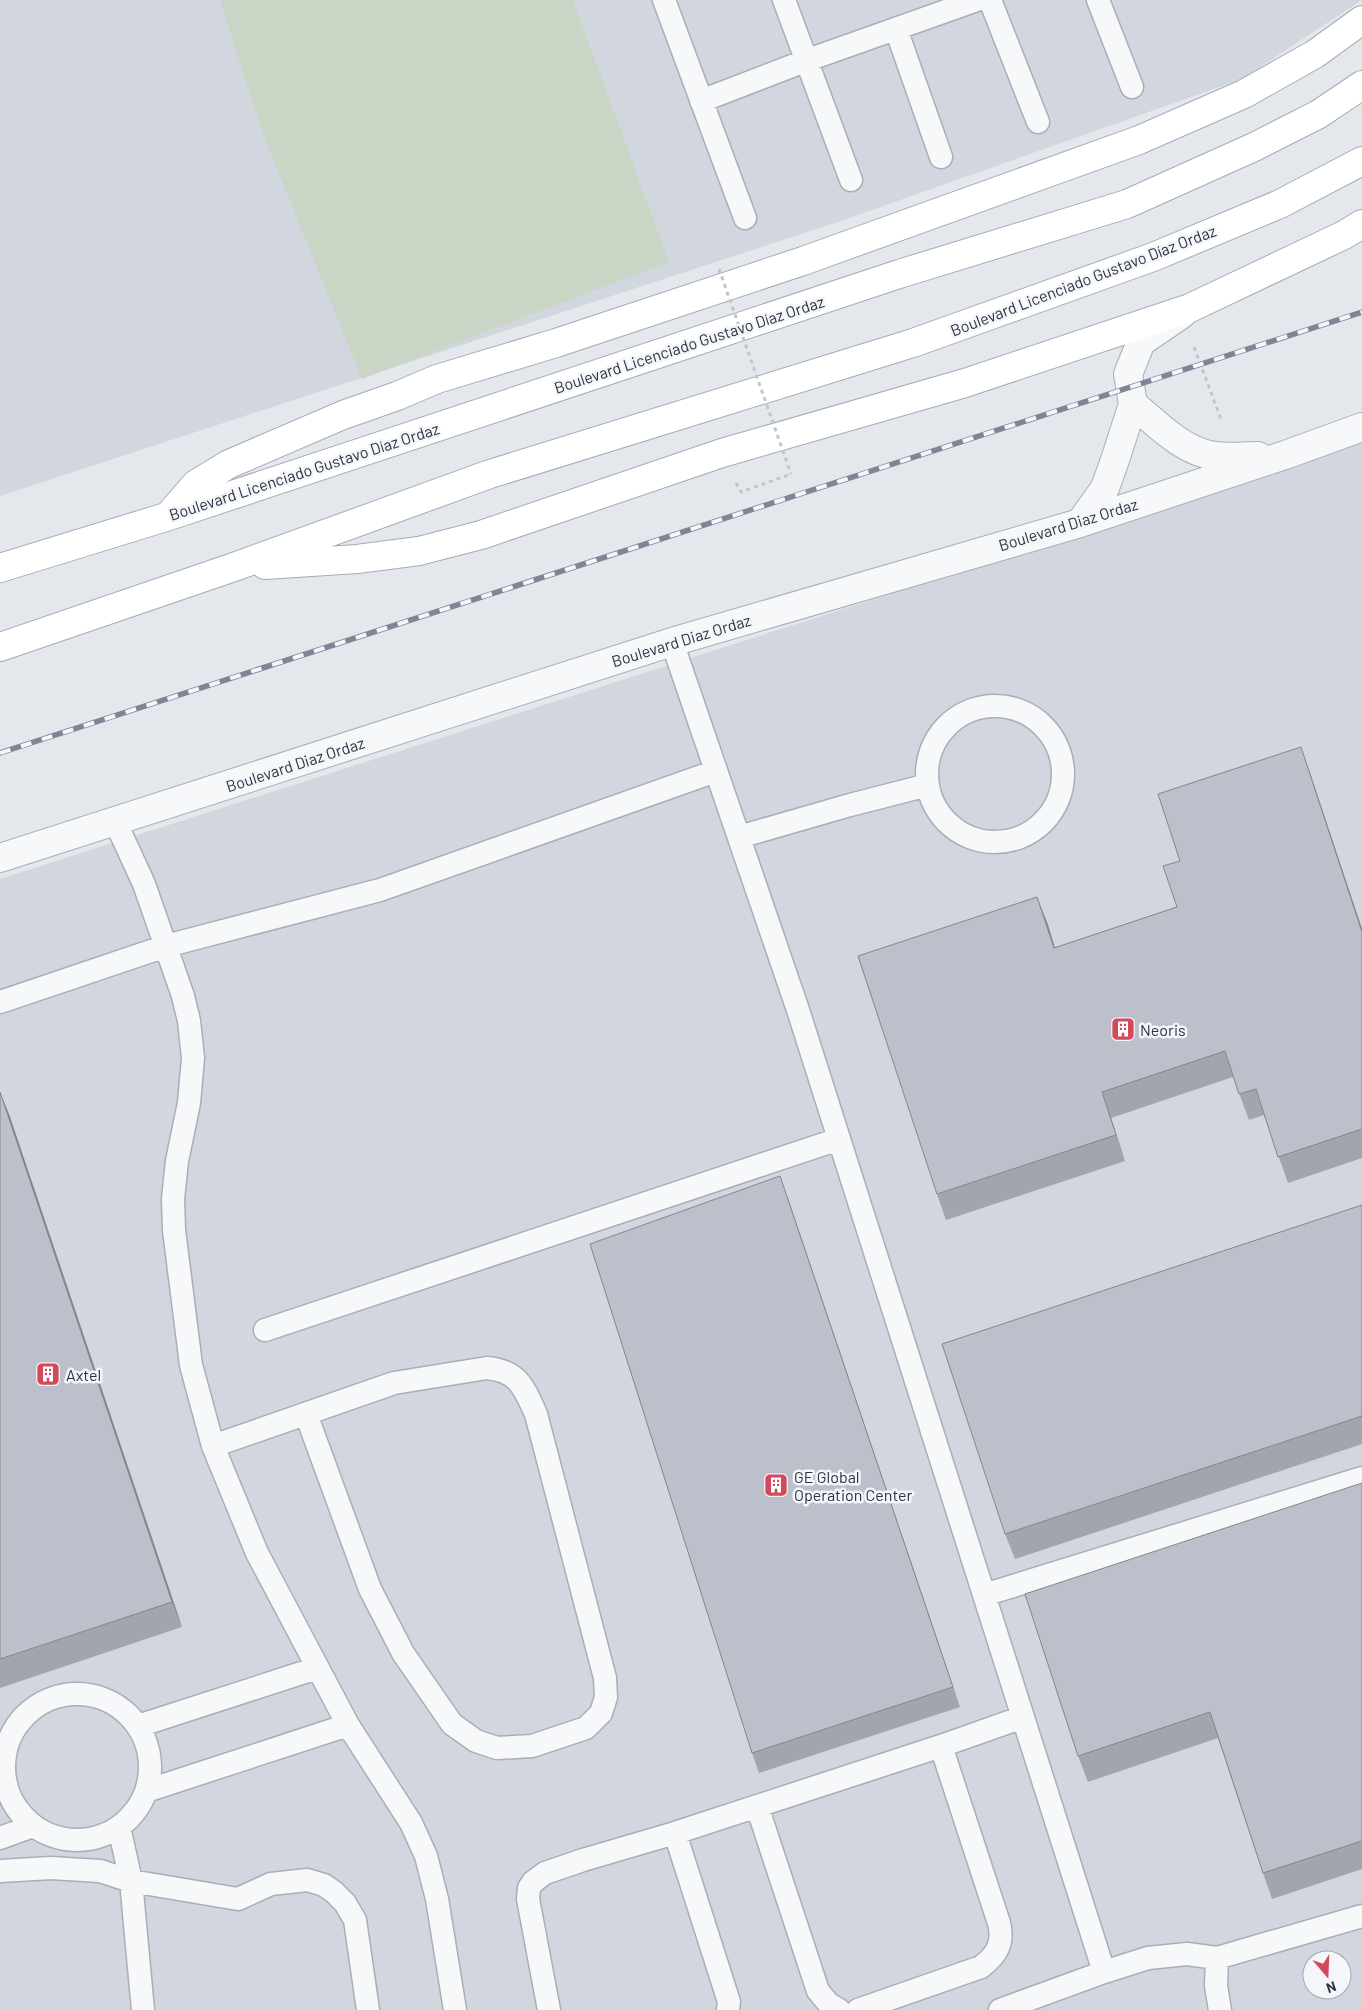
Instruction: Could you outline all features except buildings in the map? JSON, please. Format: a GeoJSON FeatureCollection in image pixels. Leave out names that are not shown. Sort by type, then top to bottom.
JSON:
{"type":"FeatureCollection","features":[{"type":"Feature","properties":{"kind":"main road"},"geometry":{"type":"LineString","coordinates":[[169,516],[196,484],[229,464],[343,415],[397,396],[437,379],[803,262],[1139,140],[1244,94],[1315,54],[1362,20]]}},
{"type":"Feature","properties":{"kind":"main road","name":"Boulevard Licenciado Gustavo Díaz Ordaz"},"geometry":{"type":"LineString","coordinates":[[0,568],[169,516],[899,274],[1128,204],[1254,147],[1319,114],[1362,85]]}},
{"type":"Feature","properties":{"kind":"main road","name":"Boulevard Licenciado Gustavo Díaz Ordaz"},"geometry":{"type":"LineString","coordinates":[[0,646],[234,567],[490,474],[913,344],[1153,257],[1280,204],[1362,161]]}},
{"type":"Feature","properties":{"kind":"main road"},"geometry":{"type":"LineString","coordinates":[[234,567],[357,559],[419,550],[481,535],[714,456],[965,383],[1190,308],[1356,230]]}},
{"type":"Feature","properties":{"kind":"street"},"geometry":{"type":"LineString","coordinates":[[1080,523],[1105,488],[1133,404],[1128,374],[1142,342],[1190,308]]}},
{"type":"Feature","properties":{"kind":"street"},"geometry":{"type":"LineString","coordinates":[[1133,404],[1182,443],[1198,451],[1214,456],[1285,455]]}},
{"type":"Feature","properties":{"kind":"street","name":"Boulevard Diaz Ordaz"},"geometry":{"type":"LineString","coordinates":[[0,858],[672,642],[1080,523],[1285,455],[1362,427]]}},
{"type":"Feature","properties":{"kind":"lane"},"geometry":{"type":"LineString","coordinates":[[664,0],[745,218]]}},
{"type":"Feature","properties":{"kind":"lane"},"geometry":{"type":"LineString","coordinates":[[784,0],[850,180]]}},
{"type":"Feature","properties":{"kind":"lane"},"geometry":{"type":"LineString","coordinates":[[701,101],[805,61],[976,0]]}},
{"type":"Feature","properties":{"kind":"lane"},"geometry":{"type":"LineString","coordinates":[[990,0],[1038,122]]}},
{"type":"Feature","properties":{"kind":"lane"},"geometry":{"type":"LineString","coordinates":[[1098,0],[1132,87]]}},
{"type":"Feature","properties":{"kind":"lane"},"geometry":{"type":"LineString","coordinates":[[896,29],[942,157]]}},
{"type":"Feature","properties":{"kind":"lane"},"geometry":{"type":"LineString","coordinates":[[672,642],[795,1001],[1104,1972]]}},
{"type":"Feature","properties":{"kind":"lane"},"geometry":{"type":"LineString","coordinates":[[984,706],[1005,706],[1026,712],[1044,725],[1056,742],[1063,762],[1063,784],[1057,804],[1044,822],[1027,834],[1007,841],[985,842],[964,835],[947,823],[935,806],[928,785],[927,764],[934,743],[946,726],[963,713],[984,706]]}},
{"type":"Feature","properties":{"kind":"lane"},"geometry":{"type":"LineString","coordinates":[[0,1002],[166,946],[380,890],[716,771]]}},
{"type":"Feature","properties":{"kind":"lane"},"geometry":{"type":"LineString","coordinates":[[739,838],[850,805],[928,785]]}},
{"type":"Feature","properties":{"kind":"lane"},"geometry":{"type":"LineString","coordinates":[[115,821],[144,884],[183,996],[189,1021],[192,1058],[189,1103],[176,1170],[173,1198],[174,1230],[191,1365],[213,1446],[258,1553],[317,1668],[348,1725],[411,1823],[426,1856],[437,1900],[455,2010]]}},
{"type":"Feature","properties":{"kind":"lane"},"geometry":{"type":"LineString","coordinates":[[265,1330],[839,1139]]}},
{"type":"Feature","properties":{"kind":"lane"},"geometry":{"type":"LineString","coordinates":[[213,1446],[394,1382],[487,1368],[509,1372],[521,1383],[536,1414],[604,1678],[606,1697],[601,1713],[586,1728],[532,1746],[496,1748],[476,1741],[452,1724],[404,1653],[370,1589],[306,1414]]}},
{"type":"Feature","properties":{"kind":"lane"},"geometry":{"type":"LineString","coordinates":[[984,1595],[1362,1478]]}},
{"type":"Feature","properties":{"kind":"lane"},"geometry":{"type":"LineString","coordinates":[[138,1726],[317,1668]]}},
{"type":"Feature","properties":{"kind":"lane"},"geometry":{"type":"LineString","coordinates":[[77,1694],[101,1698],[122,1709],[138,1726],[147,1747],[150,1769],[146,1791],[135,1811],[119,1827],[98,1837],[76,1840],[54,1836],[33,1826],[18,1811],[8,1791],[3,1747],[16,1726],[33,1709],[54,1698],[77,1694]]}},
{"type":"Feature","properties":{"kind":"lane"},"geometry":{"type":"LineString","coordinates":[[549,2010],[528,1899],[529,1888],[533,1882],[545,1873],[675,1833],[941,1746],[1023,1717]]}},
{"type":"Feature","properties":{"kind":"lane"},"geometry":{"type":"LineString","coordinates":[[146,1791],[348,1725]]}},
{"type":"Feature","properties":{"kind":"lane"},"geometry":{"type":"LineString","coordinates":[[858,2010],[980,1967],[995,1954],[1002,1939],[1000,1923],[941,1746]]}},
{"type":"Feature","properties":{"kind":"lane"},"geometry":{"type":"LineString","coordinates":[[757,1806],[818,1991],[830,2004],[840,2010]]}},
{"type":"Feature","properties":{"kind":"lane"},"geometry":{"type":"LineString","coordinates":[[0,1838],[33,1826]]}},
{"type":"Feature","properties":{"kind":"lane"},"geometry":{"type":"LineString","coordinates":[[119,1827],[131,1881],[143,2010]]}},
{"type":"Feature","properties":{"kind":"lane"},"geometry":{"type":"LineString","coordinates":[[675,1833],[729,2002],[728,2010]]}},
{"type":"Feature","properties":{"kind":"lane"},"geometry":{"type":"LineString","coordinates":[[0,1871],[51,1868],[100,1871],[131,1881],[238,1899],[271,1884],[308,1880],[324,1885],[346,1903],[355,1920],[368,2010]]}},
{"type":"Feature","properties":{"kind":"lane"},"geometry":{"type":"LineString","coordinates":[[1000,2010],[1148,1958],[1187,1954],[1217,1958],[1362,1916]]}},
{"type":"Feature","properties":{"kind":"lane"},"geometry":{"type":"LineString","coordinates":[[1217,1958],[1216,1986],[1220,2010]]}},
{"type":"Feature","properties":{"kind":"path"},"geometry":{"type":"LineString","coordinates":[[719,269],[791,474],[741,492]]}},
{"type":"Feature","properties":{"kind":"path"},"geometry":{"type":"LineString","coordinates":[[1192,341],[1221,419]]}},
{"type":"Feature","properties":{"kind":"shaded area"},"geometry":{"type":"Polygon","coordinates":[[[0,0],[1362,0],[1242,79],[844,220],[0,496],[0,0]]]}},
{"type":"Feature","properties":{"kind":"shaded area"},"geometry":{"type":"Polygon","coordinates":[[[1362,443],[1362,2010],[0,2010],[0,879],[1362,443]]]}},
{"type":"Feature","properties":{"kind":"green space"},"geometry":{"type":"Polygon","coordinates":[[[220,0],[573,0],[669,262],[362,379],[264,137],[220,0]]]}},
{"type":"Feature","properties":{"kind":"railway"},"geometry":{"type":"LineString","coordinates":[[0,753],[1362,312]]}},
{"type":"Feature","properties":{"kind":"place","name":"Neoris"},"geometry":{"type":"Point","coordinates":[1123,1029]}},
{"type":"Feature","properties":{"kind":"place","name":"Axtel"},"geometry":{"type":"Point","coordinates":[48,1374]}},
{"type":"Feature","properties":{"kind":"place","name":"GE Global Operation Center"},"geometry":{"type":"Point","coordinates":[776,1485]}}]}
